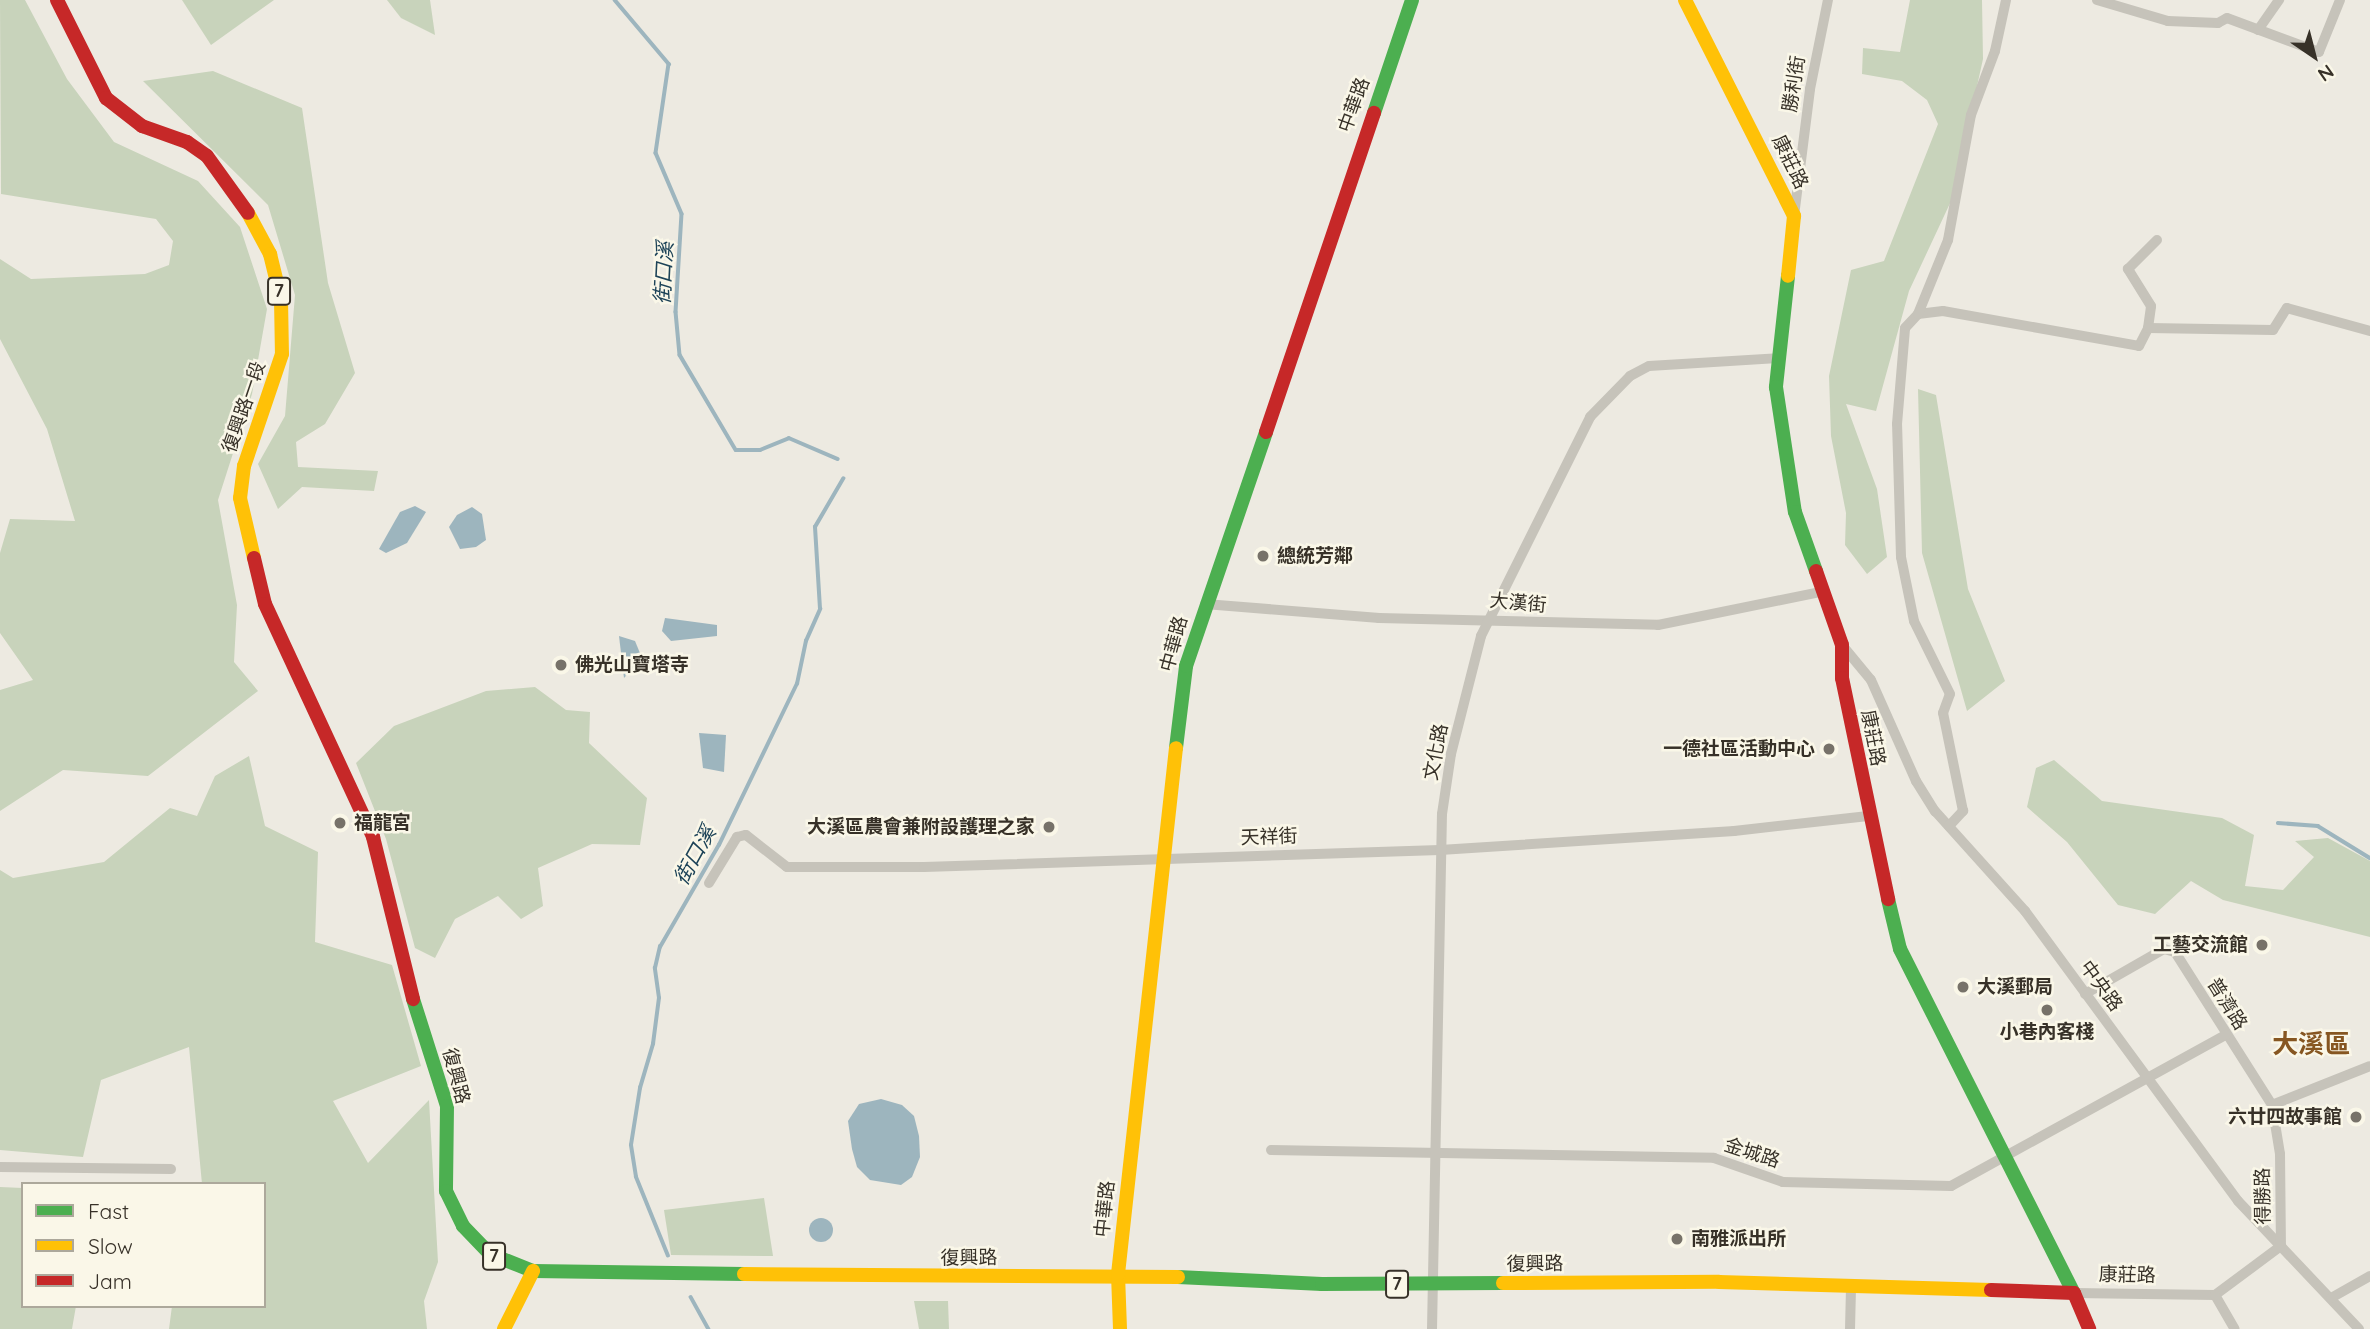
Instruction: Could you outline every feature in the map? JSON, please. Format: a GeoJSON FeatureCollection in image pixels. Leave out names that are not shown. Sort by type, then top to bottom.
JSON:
{"type":"FeatureCollection","features":[{"type":"Feature","properties":{"kind":"main road","name":"復興路一段"},"geometry":{"type":"LineString","coordinates":[[57,0],[106,98],[142,126],[187,142],[207,156],[250,216],[270,254],[281,299],[282,354],[244,466],[240,498],[265,604],[300,672]]}},
{"type":"Feature","properties":{"kind":"main road","name":"中華路"},"geometry":{"type":"LineString","coordinates":[[1119,1329],[1118,1274],[1160,860],[1186,666],[1412,0]]}},
{"type":"Feature","properties":{"kind":"main road","name":"康莊路"},"geometry":{"type":"LineString","coordinates":[[1685,0],[1794,216],[1776,387],[1795,512],[1842,645],[1842,678],[1868,816],[1900,949],[2074,1293]]}},
{"type":"Feature","properties":{"kind":"main road","name":"復興路"},"geometry":{"type":"LineString","coordinates":[[300,672],[373,837],[403,967],[447,1106],[446,1191],[463,1226],[490,1254],[533,1271],[968,1278],[1118,1274],[1322,1284],[1708,1282],[2074,1293]]}},
{"type":"Feature","properties":{"kind":"main road"},"geometry":{"type":"LineString","coordinates":[[504,1329],[533,1271]]}},
{"type":"Feature","properties":{"kind":"main road"},"geometry":{"type":"LineString","coordinates":[[2074,1293],[2089,1329]]}},
{"type":"Feature","properties":{"kind":"street","name":"勝利街"},"geometry":{"type":"LineString","coordinates":[[1794,216],[1810,89],[1828,0]]}},
{"type":"Feature","properties":{"kind":"street"},"geometry":{"type":"LineString","coordinates":[[1949,826],[1963,811],[1943,713],[1950,694],[1914,621],[1902,557],[1897,424],[1905,328],[1919,314],[1948,240],[1971,115],[1995,51],[2006,0]]}},
{"type":"Feature","properties":{"kind":"street"},"geometry":{"type":"LineString","coordinates":[[2097,0],[2168,20],[2218,23],[2227,18],[2319,52],[2340,0]]}},
{"type":"Feature","properties":{"kind":"street"},"geometry":{"type":"LineString","coordinates":[[2258,30],[2279,0]]}},
{"type":"Feature","properties":{"kind":"street"},"geometry":{"type":"LineString","coordinates":[[1919,314],[1943,310],[2138,346],[2148,328],[2151,306],[2128,269],[2157,240]]}},
{"type":"Feature","properties":{"kind":"street"},"geometry":{"type":"LineString","coordinates":[[2148,328],[2273,330],[2287,308],[2370,331]]}},
{"type":"Feature","properties":{"kind":"street","name":"文化路"},"geometry":{"type":"LineString","coordinates":[[1432,1329],[1440,850],[1451,754],[1481,636],[1590,417],[1630,376],[1649,366],[1778,358]]}},
{"type":"Feature","properties":{"kind":"street","name":"大漢街"},"geometry":{"type":"LineString","coordinates":[[1205,604],[1342,617],[1490,618],[1541,624],[1669,624],[1825,591]]}},
{"type":"Feature","properties":{"kind":"street","name":"中央路"},"geometry":{"type":"LineString","coordinates":[[1842,645],[1871,680],[1916,781],[1949,826],[2025,911],[2238,1201],[2359,1329]]}},
{"type":"Feature","properties":{"kind":"street","name":"天祥街"},"geometry":{"type":"LineString","coordinates":[[709,883],[737,836],[746,835],[787,867],[1160,860],[1440,850],[1734,831],[1868,816]]}},
{"type":"Feature","properties":{"kind":"street","name":"普濟路"},"geometry":{"type":"LineString","coordinates":[[2085,994],[2164,949],[2175,951],[2272,1105]]}},
{"type":"Feature","properties":{"kind":"street","name":"金城路"},"geometry":{"type":"LineString","coordinates":[[1271,1150],[1436,1150],[1714,1158],[1783,1181],[1951,1186],[2226,1035]]}},
{"type":"Feature","properties":{"kind":"street"},"geometry":{"type":"LineString","coordinates":[[2272,1105],[2370,1066]]}},
{"type":"Feature","properties":{"kind":"street","name":"得勝路"},"geometry":{"type":"LineString","coordinates":[[2215,1295],[2281,1246],[2280,1154],[2272,1105]]}},
{"type":"Feature","properties":{"kind":"street"},"geometry":{"type":"LineString","coordinates":[[0,1167],[171,1169]]}},
{"type":"Feature","properties":{"kind":"street"},"geometry":{"type":"LineString","coordinates":[[2331,1298],[2370,1276]]}},
{"type":"Feature","properties":{"kind":"street"},"geometry":{"type":"LineString","coordinates":[[1850,1329],[1851,1288]]}},
{"type":"Feature","properties":{"kind":"street","name":"康莊路"},"geometry":{"type":"LineString","coordinates":[[2074,1293],[2215,1295]]}},
{"type":"Feature","properties":{"kind":"street"},"geometry":{"type":"LineString","coordinates":[[2215,1295],[2235,1329]]}},
{"type":"Feature","properties":{"kind":"green space"},"geometry":{"type":"Polygon","coordinates":[[[0,0],[25,0],[67,79],[114,142],[198,181],[240,227],[267,309],[252,394],[218,500],[237,605],[234,662],[258,691],[148,776],[63,770],[0,811],[0,690],[33,680],[0,633],[0,553],[10,519],[75,521],[47,429],[0,339],[0,259],[31,279],[145,274],[169,265],[173,241],[156,219],[1,194],[0,0]]]}},
{"type":"Feature","properties":{"kind":"green space"},"geometry":{"type":"Polygon","coordinates":[[[182,0],[274,0],[211,45],[182,0]]]}},
{"type":"Feature","properties":{"kind":"green space"},"geometry":{"type":"Polygon","coordinates":[[[387,0],[430,0],[435,35],[401,18],[387,0]]]}},
{"type":"Feature","properties":{"kind":"green space"},"geometry":{"type":"Polygon","coordinates":[[[1910,0],[1982,0],[1983,59],[1952,199],[1909,291],[1876,411],[1846,404],[1877,489],[1887,557],[1867,574],[1845,545],[1846,513],[1831,436],[1829,376],[1851,270],[1884,261],[1938,124],[1927,100],[1902,81],[1862,74],[1863,48],[1900,52],[1910,0]]]}},
{"type":"Feature","properties":{"kind":"green space"},"geometry":{"type":"Polygon","coordinates":[[[213,71],[302,108],[328,283],[355,373],[325,424],[296,442],[298,467],[378,471],[374,491],[302,487],[278,509],[258,464],[285,416],[295,295],[268,205],[143,81],[213,71]]]}},
{"type":"Feature","properties":{"kind":"green space"},"geometry":{"type":"Polygon","coordinates":[[[1918,389],[1936,395],[1968,589],[2005,681],[1967,711],[1922,553],[1918,389]]]}},
{"type":"Feature","properties":{"kind":"green space"},"geometry":{"type":"Polygon","coordinates":[[[535,687],[566,710],[590,712],[589,743],[647,798],[640,845],[592,844],[538,868],[543,906],[521,919],[498,896],[455,919],[435,958],[415,948],[386,839],[356,763],[394,726],[486,691],[535,687]]]}},
{"type":"Feature","properties":{"kind":"green space"},"geometry":{"type":"Polygon","coordinates":[[[249,756],[265,826],[318,852],[315,942],[392,965],[421,1066],[333,1101],[368,1163],[429,1100],[438,1262],[424,1301],[427,1329],[169,1329],[172,1308],[266,1308],[266,1182],[202,1182],[189,1047],[101,1080],[83,1157],[0,1150],[0,870],[13,878],[104,862],[170,808],[197,816],[215,776],[249,756]]]}},
{"type":"Feature","properties":{"kind":"green space"},"geometry":{"type":"Polygon","coordinates":[[[2054,760],[2102,801],[2222,818],[2254,835],[2245,886],[2283,890],[2314,857],[2295,841],[2328,838],[2370,861],[2370,937],[2223,900],[2191,881],[2155,914],[2118,905],[2067,842],[2027,807],[2036,768],[2054,760]]]}},
{"type":"Feature","properties":{"kind":"green space"},"geometry":{"type":"Polygon","coordinates":[[[0,1187],[21,1188],[21,1308],[76,1308],[72,1329],[0,1329],[0,1187]]]}},
{"type":"Feature","properties":{"kind":"green space"},"geometry":{"type":"Polygon","coordinates":[[[764,1198],[773,1256],[671,1255],[664,1210],[764,1198]]]}},
{"type":"Feature","properties":{"kind":"green space"},"geometry":{"type":"Polygon","coordinates":[[[914,1301],[948,1301],[949,1329],[919,1329],[914,1301]]]}},
{"type":"Feature","properties":{"kind":"water"},"geometry":{"type":"Polygon","coordinates":[[[415,506],[426,512],[407,543],[386,553],[379,549],[400,512],[415,506]]]}},
{"type":"Feature","properties":{"kind":"water"},"geometry":{"type":"Polygon","coordinates":[[[472,507],[482,514],[486,540],[476,547],[460,549],[449,527],[457,515],[472,507]]]}},
{"type":"Feature","properties":{"kind":"water"},"geometry":{"type":"Polygon","coordinates":[[[665,618],[717,625],[717,636],[671,641],[662,631],[665,618]]]}},
{"type":"Feature","properties":{"kind":"water"},"geometry":{"type":"Polygon","coordinates":[[[619,636],[635,641],[642,658],[624,678],[619,636]]]}},
{"type":"Feature","properties":{"kind":"water"},"geometry":{"type":"Polygon","coordinates":[[[699,733],[726,735],[724,772],[703,768],[699,733]]]}},
{"type":"Feature","properties":{"kind":"water"},"geometry":{"type":"Polygon","coordinates":[[[881,1099],[902,1105],[914,1116],[919,1136],[920,1157],[912,1177],[901,1185],[870,1180],[857,1167],[852,1149],[848,1121],[859,1104],[881,1099]]]}},
{"type":"Feature","properties":{"kind":"water"},"geometry":{"type":"Polygon","coordinates":[[[821,1218],[829,1222],[833,1230],[829,1238],[821,1242],[813,1238],[809,1230],[813,1222],[821,1218]]]}},
{"type":"Feature","properties":{"kind":"waterway","name":"街口溪"},"geometry":{"type":"LineString","coordinates":[[615,0],[669,64],[656,153],[682,214],[676,312],[680,355],[736,450],[760,450],[789,438],[838,459]]}},
{"type":"Feature","properties":{"kind":"waterway","name":"街口溪"},"geometry":{"type":"LineString","coordinates":[[668,1256],[636,1177],[631,1145],[640,1088],[653,1044],[659,998],[655,968],[660,947],[719,845],[797,684],[806,641],[820,609],[815,527],[843,479]]}},
{"type":"Feature","properties":{"kind":"waterway"},"geometry":{"type":"LineString","coordinates":[[2278,823],[2318,826],[2370,858]]}},
{"type":"Feature","properties":{"kind":"waterway","name":"街口溪"},"geometry":{"type":"LineString","coordinates":[[691,1297],[709,1329]]}},
{"type":"Feature","properties":{"kind":"traffic: fast"},"geometry":{"type":"LineString","coordinates":[[1374,113],[1412,0]]}},
{"type":"Feature","properties":{"kind":"traffic: fast"},"geometry":{"type":"LineString","coordinates":[[1788,276],[1776,387],[1795,512],[1816,571]]}},
{"type":"Feature","properties":{"kind":"traffic: fast"},"geometry":{"type":"LineString","coordinates":[[1176,748],[1186,666],[1266,432]]}},
{"type":"Feature","properties":{"kind":"traffic: fast"},"geometry":{"type":"LineString","coordinates":[[1888,899],[1900,949],[2074,1293]]}},
{"type":"Feature","properties":{"kind":"traffic: fast"},"geometry":{"type":"LineString","coordinates":[[413,999],[447,1106],[446,1191],[463,1226],[490,1254],[533,1271],[744,1274]]}},
{"type":"Feature","properties":{"kind":"traffic: fast"},"geometry":{"type":"LineString","coordinates":[[1178,1277],[1322,1284],[1503,1283]]}},
{"type":"Feature","properties":{"kind":"traffic: slow"},"geometry":{"type":"LineString","coordinates":[[1685,0],[1794,216],[1788,276]]}},
{"type":"Feature","properties":{"kind":"traffic: slow"},"geometry":{"type":"LineString","coordinates":[[248,213],[270,254],[281,299],[282,354],[244,466],[240,498],[254,558]]}},
{"type":"Feature","properties":{"kind":"traffic: slow"},"geometry":{"type":"LineString","coordinates":[[1120,1329],[1118,1274],[1176,748]]}},
{"type":"Feature","properties":{"kind":"traffic: slow"},"geometry":{"type":"LineString","coordinates":[[504,1329],[533,1271]]}},
{"type":"Feature","properties":{"kind":"traffic: slow"},"geometry":{"type":"LineString","coordinates":[[744,1274],[1178,1277]]}},
{"type":"Feature","properties":{"kind":"traffic: slow"},"geometry":{"type":"LineString","coordinates":[[1503,1283],[1719,1282],[1991,1290]]}},
{"type":"Feature","properties":{"kind":"traffic: jam"},"geometry":{"type":"LineString","coordinates":[[57,0],[106,98],[142,126],[187,142],[207,156],[248,213]]}},
{"type":"Feature","properties":{"kind":"traffic: jam"},"geometry":{"type":"LineString","coordinates":[[1266,432],[1374,113]]}},
{"type":"Feature","properties":{"kind":"traffic: jam"},"geometry":{"type":"LineString","coordinates":[[254,558],[265,604],[373,837],[413,999]]}},
{"type":"Feature","properties":{"kind":"traffic: jam"},"geometry":{"type":"LineString","coordinates":[[1816,571],[1842,645],[1842,678],[1888,899]]}},
{"type":"Feature","properties":{"kind":"traffic: jam"},"geometry":{"type":"LineString","coordinates":[[1991,1290],[2074,1293],[2089,1329]]}},
{"type":"Feature","properties":{"kind":"place","name":"總統芳鄰"},"geometry":{"type":"Point","coordinates":[1263,556]}},
{"type":"Feature","properties":{"kind":"place","name":"佛光山寶塔寺"},"geometry":{"type":"Point","coordinates":[561,665]}},
{"type":"Feature","properties":{"kind":"place","name":"一德社區活動中心"},"geometry":{"type":"Point","coordinates":[1829,749]}},
{"type":"Feature","properties":{"kind":"place","name":"福龍宮"},"geometry":{"type":"Point","coordinates":[340,823]}},
{"type":"Feature","properties":{"kind":"place","name":"大溪區農會兼附設護理之家"},"geometry":{"type":"Point","coordinates":[1049,827]}},
{"type":"Feature","properties":{"kind":"place","name":"工藝交流館"},"geometry":{"type":"Point","coordinates":[2262,945]}},
{"type":"Feature","properties":{"kind":"place","name":"大溪郵局"},"geometry":{"type":"Point","coordinates":[1963,987]}},
{"type":"Feature","properties":{"kind":"place","name":"小巷內客棧"},"geometry":{"type":"Point","coordinates":[2047,1010]}},
{"type":"Feature","properties":{"kind":"place","name":"六廿四故事館"},"geometry":{"type":"Point","coordinates":[2356,1117]}},
{"type":"Feature","properties":{"kind":"place","name":"南雅派出所"},"geometry":{"type":"Point","coordinates":[1677,1239]}},
{"type":"Feature","properties":{"kind":"district","name":"大溪區"},"geometry":{"type":"Point","coordinates":[2311,1044]}}]}
